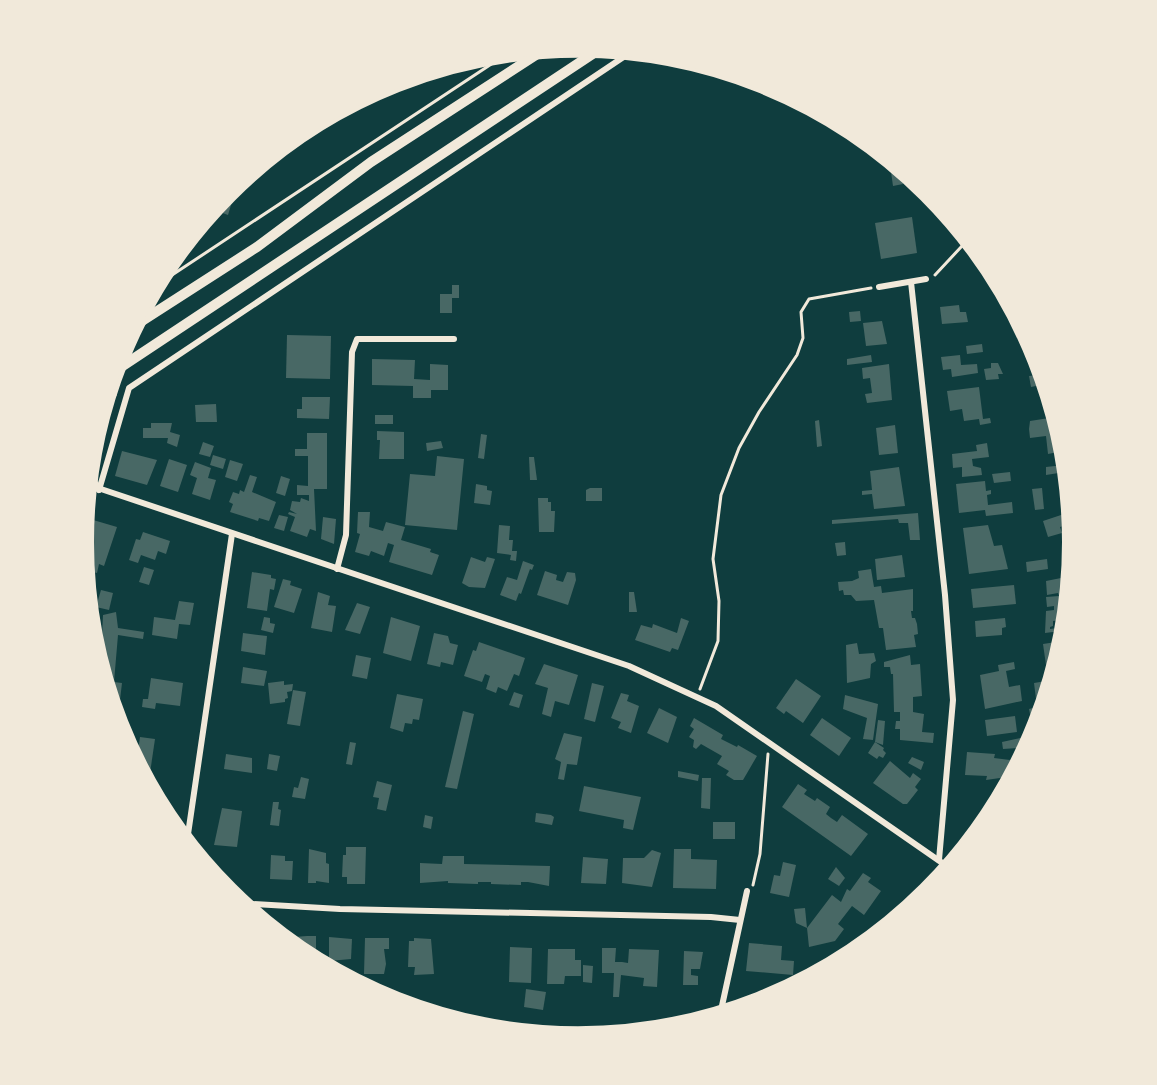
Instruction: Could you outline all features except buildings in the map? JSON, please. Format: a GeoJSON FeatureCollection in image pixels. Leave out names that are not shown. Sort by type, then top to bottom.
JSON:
{"type":"FeatureCollection","features":[{"type":"Feature","properties":{"kind":"highway"},"geometry":{"type":"LineString","coordinates":[[126,364],[589,56]]}},
{"type":"Feature","properties":{"kind":"highway"},"geometry":{"type":"LineString","coordinates":[[147,318],[257,247],[371,162],[530,59]]}},
{"type":"Feature","properties":{"kind":"street"},"geometry":{"type":"LineString","coordinates":[[99,490],[129,388],[622,58]]}},
{"type":"Feature","properties":{"kind":"street"},"geometry":{"type":"LineString","coordinates":[[879,287],[926,279]]}},
{"type":"Feature","properties":{"kind":"street"},"geometry":{"type":"LineString","coordinates":[[911,282],[945,595],[953,700],[939,860]]}},
{"type":"Feature","properties":{"kind":"street"},"geometry":{"type":"LineString","coordinates":[[337,569],[346,535],[352,352],[357,339],[454,339]]}},
{"type":"Feature","properties":{"kind":"street"},"geometry":{"type":"LineString","coordinates":[[96,484],[99,490]]}},
{"type":"Feature","properties":{"kind":"street"},"geometry":{"type":"LineString","coordinates":[[95,489],[629,666],[697,696],[772,743],[944,863]]}},
{"type":"Feature","properties":{"kind":"street"},"geometry":{"type":"LineString","coordinates":[[188,832],[232,534]]}},
{"type":"Feature","properties":{"kind":"street"},"geometry":{"type":"LineString","coordinates":[[722,1007],[747,891]]}},
{"type":"Feature","properties":{"kind":"street"},"geometry":{"type":"LineString","coordinates":[[253,904],[740,920]]}},
{"type":"Feature","properties":{"kind":"path"},"geometry":{"type":"LineString","coordinates":[[172,275],[492,64]]}},
{"type":"Feature","properties":{"kind":"path"},"geometry":{"type":"LineString","coordinates":[[926,279],[939,273],[964,246]]}},
{"type":"Feature","properties":{"kind":"path"},"geometry":{"type":"LineString","coordinates":[[697,696],[718,641],[719,601],[713,559],[721,495],[739,448],[780,377],[797,355],[803,338],[801,312],[809,299],[879,287]]}},
{"type":"Feature","properties":{"kind":"path"},"geometry":{"type":"LineString","coordinates":[[747,891],[754,884],[760,854],[767,757],[772,743]]}}]}
